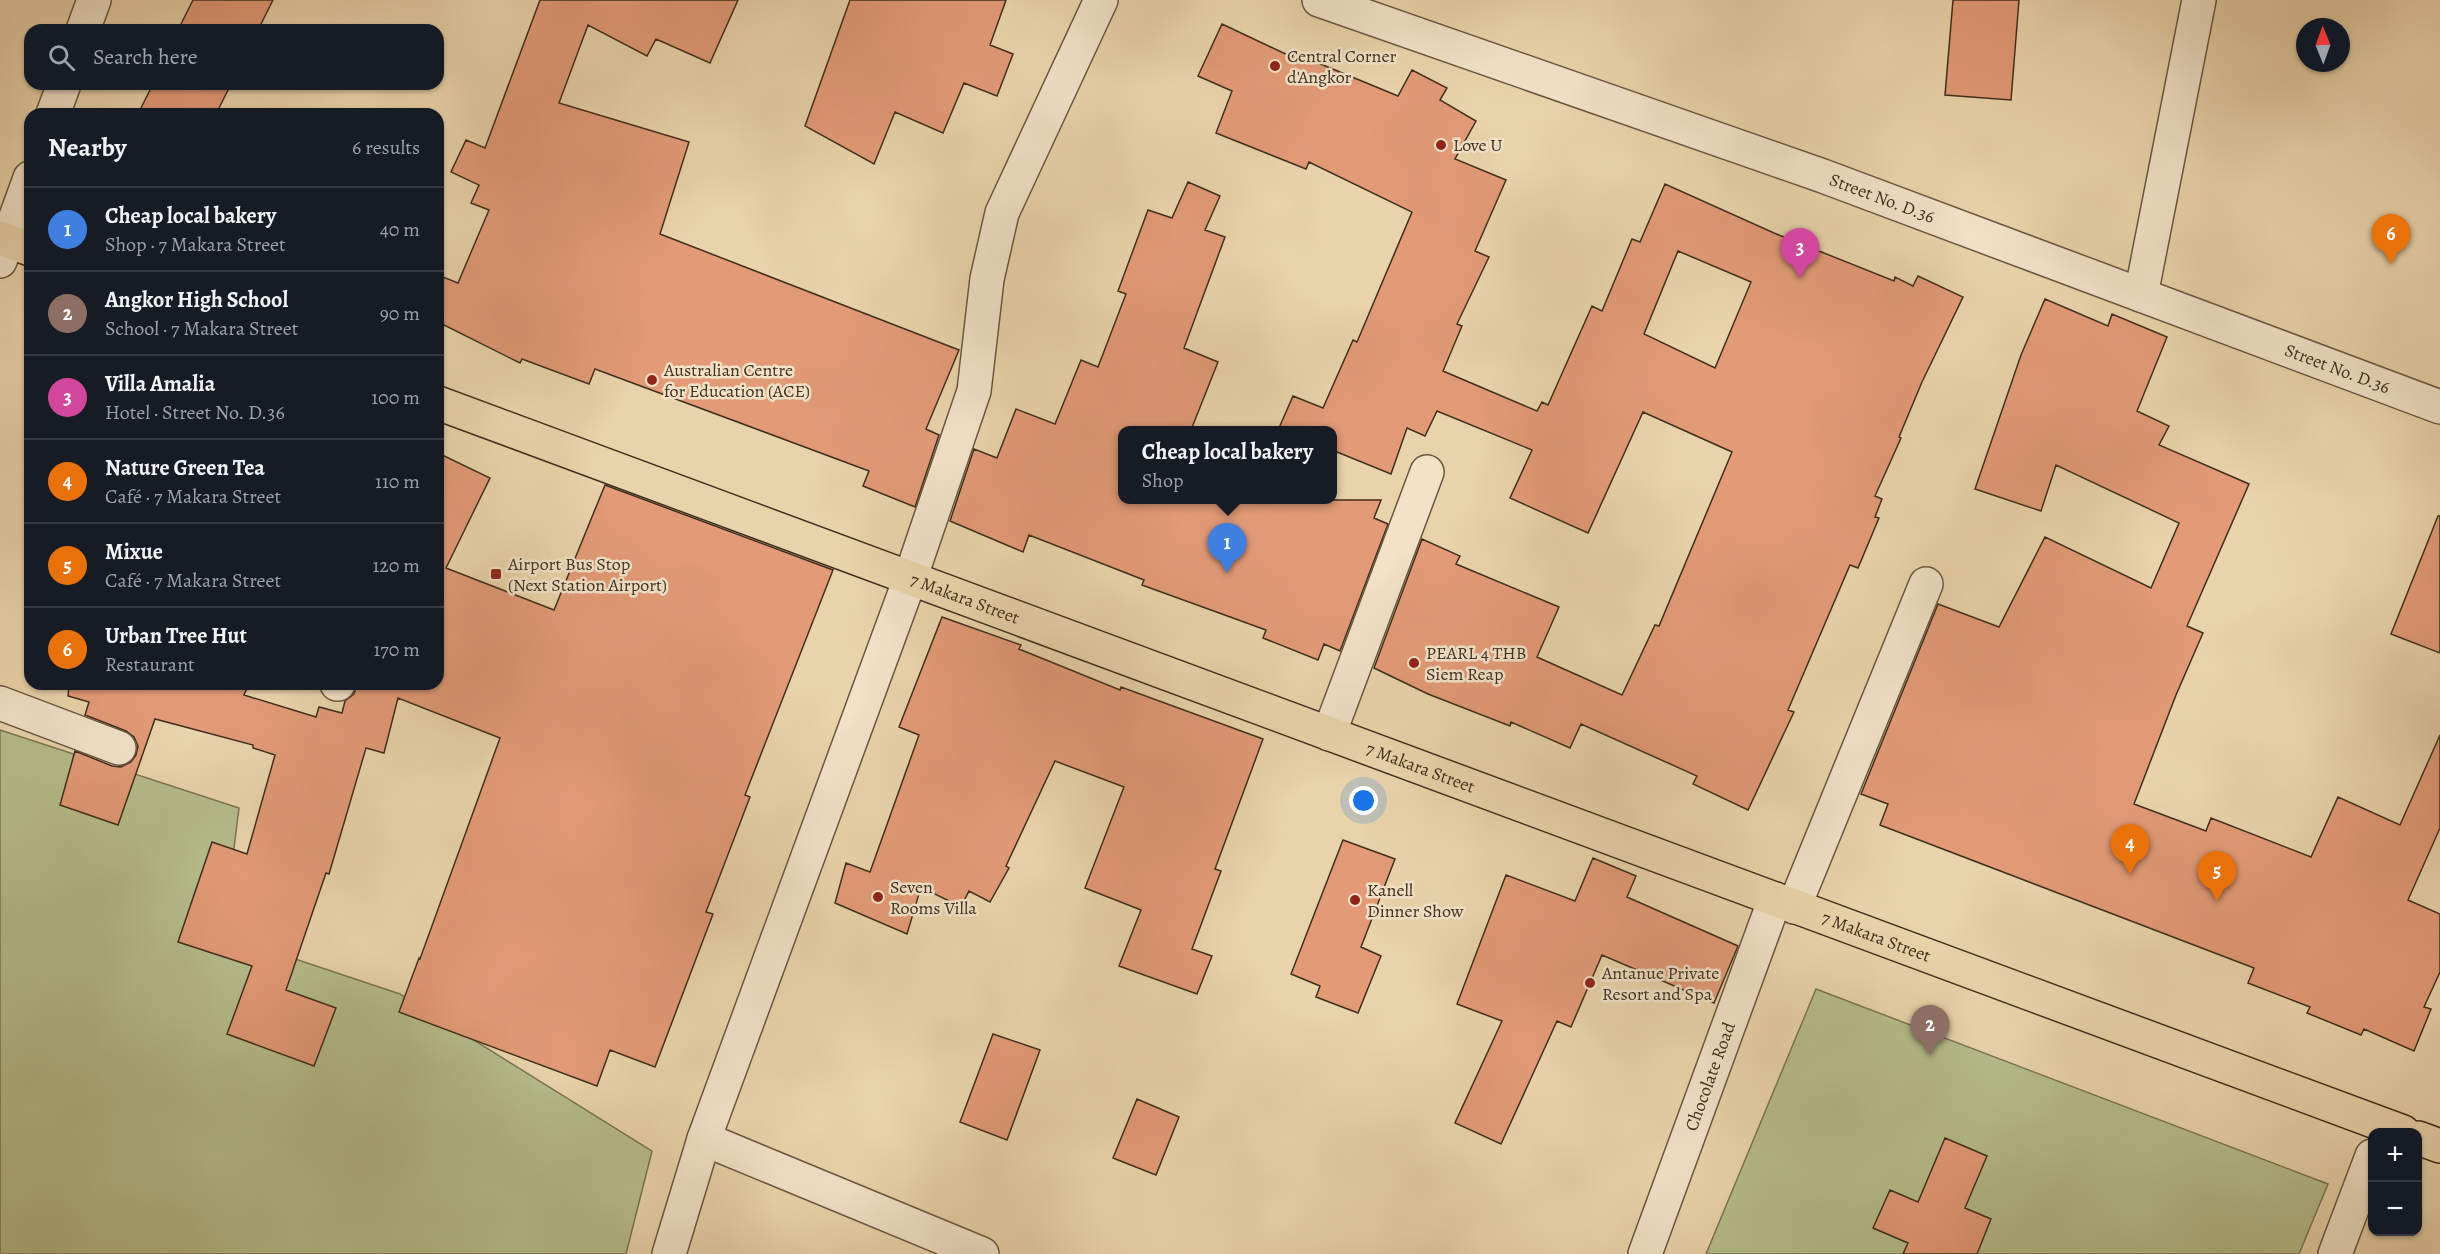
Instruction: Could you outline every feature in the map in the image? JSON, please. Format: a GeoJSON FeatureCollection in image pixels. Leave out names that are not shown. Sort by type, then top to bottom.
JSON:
{"type":"FeatureCollection","features":[{"type":"Feature","properties":{"kind":"main road","name":"7 Makara Street"},"geometry":{"type":"LineString","coordinates":[[444,405],[2384,1128]]}},
{"type":"Feature","properties":{"kind":"main road"},"geometry":{"type":"LineString","coordinates":[[2422,1139],[2440,1146]]}},
{"type":"Feature","properties":{"kind":"street"},"geometry":{"type":"LineString","coordinates":[[85,24],[94,0]]}},
{"type":"Feature","properties":{"kind":"street"},"geometry":{"type":"LineString","coordinates":[[669,1254],[704,1140],[910,579],[974,391],[987,279],[1002,213],[1101,0]]}},
{"type":"Feature","properties":{"kind":"street","name":"Street No. D.36"},"geometry":{"type":"LineString","coordinates":[[1319,0],[1823,176],[2440,407]]}},
{"type":"Feature","properties":{"kind":"street"},"geometry":{"type":"LineString","coordinates":[[2141,295],[2199,0]]}},
{"type":"Feature","properties":{"kind":"street"},"geometry":{"type":"LineString","coordinates":[[55,108],[62,90]]}},
{"type":"Feature","properties":{"kind":"street"},"geometry":{"type":"LineString","coordinates":[[9,247],[24,198]]}},
{"type":"Feature","properties":{"kind":"street"},"geometry":{"type":"LineString","coordinates":[[1329,734],[1427,472]]}},
{"type":"Feature","properties":{"kind":"street","name":"Chocolate Road"},"geometry":{"type":"LineString","coordinates":[[1645,1254],[1785,903],[1926,584]]}},
{"type":"Feature","properties":{"kind":"street"},"geometry":{"type":"LineString","coordinates":[[0,703],[119,748]]}},
{"type":"Feature","properties":{"kind":"street"},"geometry":{"type":"LineString","coordinates":[[704,1140],[982,1254]]}},
{"type":"Feature","properties":{"kind":"street"},"geometry":{"type":"LineString","coordinates":[[2336,1254],[2368,1169]]}},
{"type":"Feature","properties":{"kind":"green space"},"geometry":{"type":"Polygon","coordinates":[[[0,730],[239,808],[223,935],[400,994],[652,1151],[626,1254],[0,1254],[0,730]]]}},
{"type":"Feature","properties":{"kind":"green space"},"geometry":{"type":"Polygon","coordinates":[[[1816,989],[2328,1184],[2299,1254],[1706,1254],[1816,989]]]}},
{"type":"Feature","properties":{"kind":"building"},"geometry":{"type":"Polygon","coordinates":[[[193,0],[273,0],[261,24],[181,24],[193,0]]]}},
{"type":"Feature","properties":{"kind":"building"},"geometry":{"type":"Polygon","coordinates":[[[540,0],[738,0],[710,63],[656,39],[647,56],[588,25],[559,103],[689,142],[660,234],[959,350],[926,429],[939,435],[915,507],[863,486],[869,471],[595,369],[589,384],[522,359],[520,363],[444,325],[444,277],[458,283],[489,210],[471,203],[479,185],[451,172],[466,140],[485,148],[540,0]]]}},
{"type":"Feature","properties":{"kind":"building"},"geometry":{"type":"Polygon","coordinates":[[[850,0],[1006,0],[990,45],[1013,54],[997,96],[964,83],[943,133],[895,112],[874,164],[805,126],[850,0]]]}},
{"type":"Feature","properties":{"kind":"building"},"geometry":{"type":"Polygon","coordinates":[[[1953,0],[2019,0],[2011,100],[1945,95],[1953,0]]]}},
{"type":"Feature","properties":{"kind":"building"},"geometry":{"type":"Polygon","coordinates":[[[1222,24],[1292,57],[1294,53],[1398,96],[1412,70],[1447,88],[1440,100],[1476,121],[1455,159],[1506,180],[1475,251],[1489,257],[1457,324],[1462,326],[1443,371],[1537,411],[1542,402],[1548,405],[1592,306],[1602,311],[1632,239],[1640,242],[1665,184],[1774,233],[1894,281],[1895,277],[1913,286],[1918,276],[1963,297],[1922,382],[1899,437],[1901,438],[1875,496],[1882,499],[1875,517],[1879,518],[1858,568],[1850,565],[1788,710],[1794,712],[1748,810],[1693,784],[1697,776],[1581,724],[1570,748],[1511,722],[1510,726],[1428,694],[1374,668],[1422,539],[1460,556],[1456,564],[1559,607],[1537,657],[1622,695],[1655,625],[1659,626],[1732,452],[1643,412],[1588,533],[1510,498],[1532,450],[1437,411],[1425,436],[1407,428],[1391,474],[1337,452],[1337,426],[1280,426],[1293,396],[1323,408],[1353,340],[1357,342],[1412,212],[1309,162],[1306,169],[1216,133],[1232,91],[1198,76],[1222,24]],[[1678,251],[1644,334],[1715,368],[1751,282],[1678,251]]]}},
{"type":"Feature","properties":{"kind":"building"},"geometry":{"type":"Polygon","coordinates":[[[150,90],[228,90],[219,108],[141,108],[150,90]]]}},
{"type":"Feature","properties":{"kind":"building"},"geometry":{"type":"Polygon","coordinates":[[[1188,182],[1220,196],[1205,230],[1225,237],[1184,348],[1218,362],[1193,426],[1118,426],[1118,504],[1337,504],[1337,500],[1381,500],[1374,518],[1388,524],[1340,651],[1324,644],[1318,660],[1263,638],[1266,630],[1142,585],[1144,580],[1029,535],[1023,552],[950,521],[974,449],[997,458],[1016,409],[1055,424],[1081,360],[1098,367],[1126,294],[1118,291],[1148,210],[1172,218],[1188,182]]]}},
{"type":"Feature","properties":{"kind":"building"},"geometry":{"type":"Polygon","coordinates":[[[2045,299],[2108,326],[2112,314],[2167,337],[2137,411],[2169,426],[2159,445],[2249,484],[2187,626],[2203,633],[2176,695],[2134,804],[2206,831],[2211,818],[2311,857],[2338,797],[2400,825],[2440,735],[2440,828],[2408,900],[2440,914],[2440,972],[2424,1007],[2431,1009],[2414,1051],[2364,1029],[2361,1035],[2307,1013],[2310,1007],[2248,983],[2254,968],[1880,825],[1888,804],[1861,794],[1938,604],[1999,627],[2045,537],[2151,588],[2179,523],[2056,465],[2041,511],[1975,489],[2021,355],[2045,299]]]}},
{"type":"Feature","properties":{"kind":"building"},"geometry":{"type":"Polygon","coordinates":[[[444,456],[490,478],[446,568],[554,610],[605,485],[833,570],[745,795],[750,797],[706,912],[713,914],[655,1067],[610,1050],[597,1086],[399,1012],[500,738],[398,698],[384,753],[366,748],[329,874],[326,873],[286,990],[336,1008],[314,1066],[227,1034],[252,966],[178,942],[212,842],[247,854],[275,755],[253,748],[253,745],[155,719],[118,825],[60,805],[75,751],[112,766],[121,767],[131,762],[138,746],[134,737],[126,731],[85,715],[89,702],[68,696],[68,690],[246,690],[244,695],[316,717],[319,707],[342,713],[345,701],[354,694],[355,690],[444,690],[444,456]]]}},
{"type":"Feature","properties":{"kind":"building"},"geometry":{"type":"Polygon","coordinates":[[[2438,516],[2440,516],[2440,653],[2391,634],[2438,516]]]}},
{"type":"Feature","properties":{"kind":"building"},"geometry":{"type":"Polygon","coordinates":[[[942,617],[1021,645],[1019,649],[1120,690],[1121,687],[1263,739],[1215,869],[1221,871],[1192,949],[1212,956],[1197,994],[1119,966],[1141,910],[1085,888],[1124,787],[1055,761],[1006,866],[1009,868],[990,902],[969,891],[961,907],[921,887],[907,934],[835,903],[846,863],[870,872],[919,735],[899,727],[942,617]]]}},
{"type":"Feature","properties":{"kind":"building"},"geometry":{"type":"Polygon","coordinates":[[[1343,840],[1395,859],[1361,947],[1381,956],[1358,1013],[1316,997],[1320,986],[1291,974],[1343,840]]]}},
{"type":"Feature","properties":{"kind":"building"},"geometry":{"type":"Polygon","coordinates":[[[1593,858],[1636,876],[1627,897],[1738,946],[1714,1003],[1602,955],[1571,1027],[1557,1021],[1501,1144],[1455,1123],[1502,1021],[1457,1004],[1506,875],[1575,901],[1593,858]]]}},
{"type":"Feature","properties":{"kind":"building"},"geometry":{"type":"Polygon","coordinates":[[[993,1034],[1040,1050],[1007,1140],[960,1122],[993,1034]]]}},
{"type":"Feature","properties":{"kind":"building"},"geometry":{"type":"Polygon","coordinates":[[[1137,1099],[1179,1117],[1156,1175],[1113,1158],[1137,1099]]]}},
{"type":"Feature","properties":{"kind":"building"},"geometry":{"type":"Polygon","coordinates":[[[1945,1138],[1987,1156],[1965,1208],[1991,1219],[1977,1254],[1903,1254],[1908,1243],[1873,1228],[1890,1190],[1918,1202],[1945,1138]]]}},
{"type":"Feature","properties":{"kind":"place","name":"Central Corner d'Angkor"},"geometry":{"type":"Point","coordinates":[1275,66]}},
{"type":"Feature","properties":{"kind":"place","name":"Love U"},"geometry":{"type":"Point","coordinates":[1441,145]}},
{"type":"Feature","properties":{"kind":"place","name":"Urban Tree Hut"},"geometry":{"type":"Point","coordinates":[2391,264]}},
{"type":"Feature","properties":{"kind":"place","name":"Villa Amalia"},"geometry":{"type":"Point","coordinates":[1800,278]}},
{"type":"Feature","properties":{"kind":"place","name":"Australian Centre for Education (ACE)"},"geometry":{"type":"Point","coordinates":[652,380]}},
{"type":"Feature","properties":{"kind":"place","name":"Cheap local bakery"},"geometry":{"type":"Point","coordinates":[1227,573]}},
{"type":"Feature","properties":{"kind":"place","name":"Airport Bus Stop (Next Station Airport)"},"geometry":{"type":"Point","coordinates":[496,574]}},
{"type":"Feature","properties":{"kind":"place","name":"PEARL 4 THB Siem Reap"},"geometry":{"type":"Point","coordinates":[1414,663]}},
{"type":"Feature","properties":{"kind":"place","name":"Nature Green Tea"},"geometry":{"type":"Point","coordinates":[2130,874]}},
{"type":"Feature","properties":{"kind":"place","name":"Seven Rooms Villa"},"geometry":{"type":"Point","coordinates":[878,897]}},
{"type":"Feature","properties":{"kind":"place","name":"Kanell Dinner Show"},"geometry":{"type":"Point","coordinates":[1355,900]}},
{"type":"Feature","properties":{"kind":"place","name":"Mixue"},"geometry":{"type":"Point","coordinates":[2217,901]}},
{"type":"Feature","properties":{"kind":"place","name":"Antanue Private Resort and Spa"},"geometry":{"type":"Point","coordinates":[1590,983]}},
{"type":"Feature","properties":{"kind":"place","name":"Angkor High School"},"geometry":{"type":"Point","coordinates":[1930,1055]}}]}
